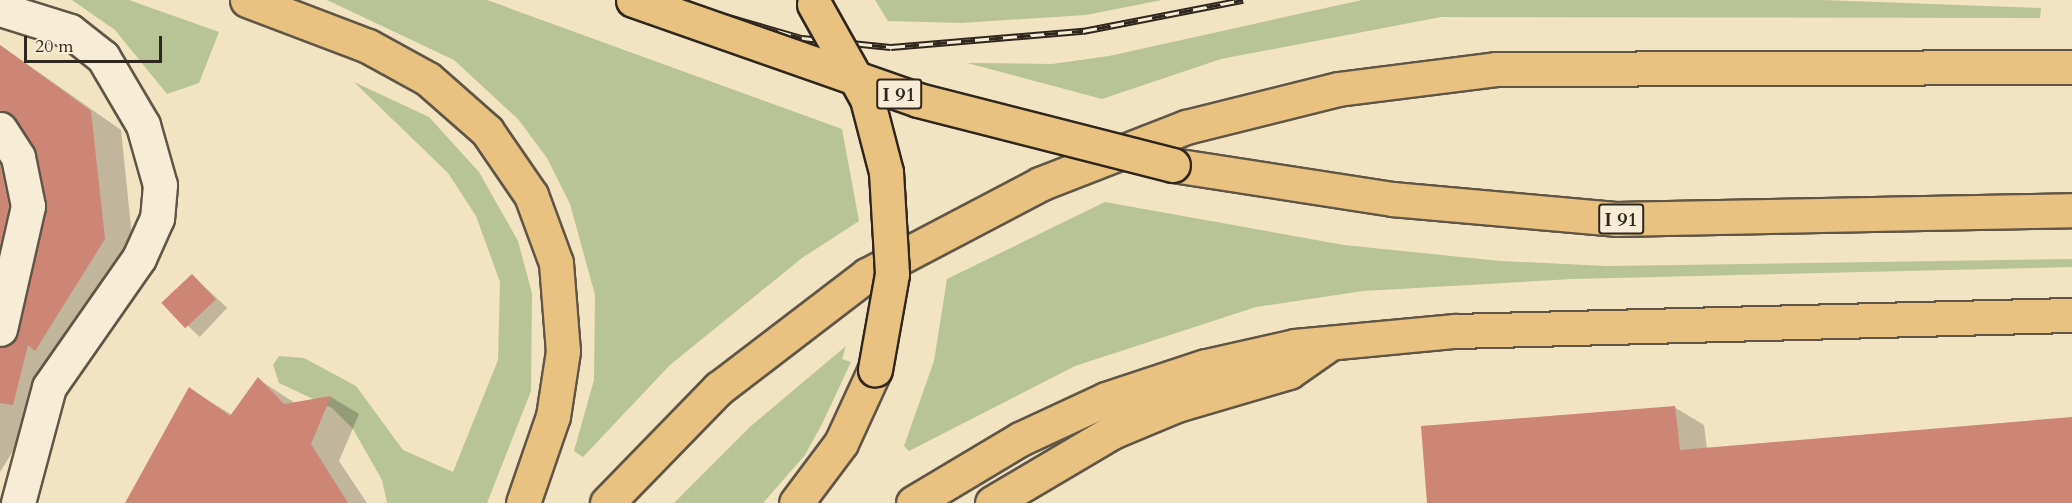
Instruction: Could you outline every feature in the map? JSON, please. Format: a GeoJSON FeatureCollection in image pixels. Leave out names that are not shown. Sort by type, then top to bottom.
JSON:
{"type":"FeatureCollection","features":[{"type":"Feature","properties":{"kind":"highway"},"geometry":{"type":"LineString","coordinates":[[247,0],[359,42],[428,79],[487,131],[531,195],[556,263],[563,351],[553,416],[523,503]]}},
{"type":"Feature","properties":{"kind":"highway","name":"I 91"},"geometry":{"type":"LineString","coordinates":[[633,0],[973,116],[1152,160],[1325,191],[1524,213],[1645,219],[2072,210]]}},
{"type":"Feature","properties":{"kind":"highway"},"geometry":{"type":"LineString","coordinates":[[796,503],[842,442],[875,369],[892,274],[884,157],[855,72],[812,2]]}},
{"type":"Feature","properties":{"kind":"highway"},"geometry":{"type":"LineString","coordinates":[[607,503],[719,388],[867,275],[1031,188],[1186,127],[1338,89],[1496,69],[2071,68]]}},
{"type":"Feature","properties":{"kind":"highway"},"geometry":{"type":"LineString","coordinates":[[913,503],[1020,439],[1125,392],[1235,358],[1333,340],[1572,328],[2072,315]]}},
{"type":"Feature","properties":{"kind":"highway"},"geometry":{"type":"LineString","coordinates":[[992,503],[1112,432],[1177,405],[1289,372],[1333,340]]}},
{"type":"Feature","properties":{"kind":"lane"},"geometry":{"type":"LineString","coordinates":[[0,9],[70,32],[103,57],[143,125],[160,185],[157,218],[140,258],[49,387],[18,503]]}},
{"type":"Feature","properties":{"kind":"lane"},"geometry":{"type":"LineString","coordinates":[[0,129],[18,158],[28,206],[0,329]]}},
{"type":"Feature","properties":{"kind":"green space"},"geometry":{"type":"Polygon","coordinates":[[[72,0],[129,0],[219,32],[199,83],[167,94],[115,30],[72,0]]]}},
{"type":"Feature","properties":{"kind":"green space"},"geometry":{"type":"Polygon","coordinates":[[[327,0],[487,0],[842,129],[859,221],[802,258],[670,365],[583,457],[574,451],[594,380],[595,295],[570,204],[547,158],[518,119],[454,60],[327,0]]]}},
{"type":"Feature","properties":{"kind":"green space"},"geometry":{"type":"Polygon","coordinates":[[[875,0],[1162,0],[1086,15],[961,23],[888,21],[875,0]]]}},
{"type":"Feature","properties":{"kind":"green space"},"geometry":{"type":"Polygon","coordinates":[[[1362,0],[1822,0],[2041,8],[2040,18],[1441,17],[1221,59],[1102,99],[967,63],[1052,64],[1109,56],[1362,0]]]}},
{"type":"Feature","properties":{"kind":"green space"},"geometry":{"type":"Polygon","coordinates":[[[354,82],[429,117],[479,172],[518,241],[532,293],[531,391],[487,503],[387,503],[382,480],[353,429],[332,408],[279,383],[273,365],[279,356],[304,358],[356,386],[403,450],[453,472],[498,360],[500,282],[476,216],[448,173],[354,82]]]}},
{"type":"Feature","properties":{"kind":"green space"},"geometry":{"type":"Polygon","coordinates":[[[1105,202],[1344,245],[1500,261],[1607,266],[2072,259],[2072,267],[1572,279],[1363,291],[1256,307],[1075,366],[909,451],[904,446],[934,361],[947,279],[1105,202]]]}},
{"type":"Feature","properties":{"kind":"green space"},"geometry":{"type":"Polygon","coordinates":[[[846,346],[842,359],[851,362],[822,424],[805,455],[763,503],[674,503],[751,426],[846,346]]]}},
{"type":"Feature","properties":{"kind":"building"},"geometry":{"type":"Polygon","coordinates":[[[0,45],[91,111],[105,239],[35,351],[28,345],[13,405],[0,403],[0,347],[18,333],[46,203],[34,147],[15,118],[0,110],[0,45]]]}},
{"type":"Feature","properties":{"kind":"building"},"geometry":{"type":"Polygon","coordinates":[[[0,164],[9,206],[0,245],[0,164]]]}},
{"type":"Feature","properties":{"kind":"building"},"geometry":{"type":"Polygon","coordinates":[[[192,274],[216,300],[185,328],[161,303],[192,274]]]}},
{"type":"Feature","properties":{"kind":"building"},"geometry":{"type":"Polygon","coordinates":[[[258,377],[284,404],[331,396],[311,444],[348,503],[125,503],[189,387],[230,416],[258,377]]]}},
{"type":"Feature","properties":{"kind":"building"},"geometry":{"type":"Polygon","coordinates":[[[1675,406],[1680,450],[2072,417],[2072,503],[1427,503],[1421,426],[1675,406]]]}},
{"type":"Feature","properties":{"kind":"railway"},"geometry":{"type":"LineString","coordinates":[[670,0],[802,38],[891,47],[1083,31],[1243,0]]}}]}
